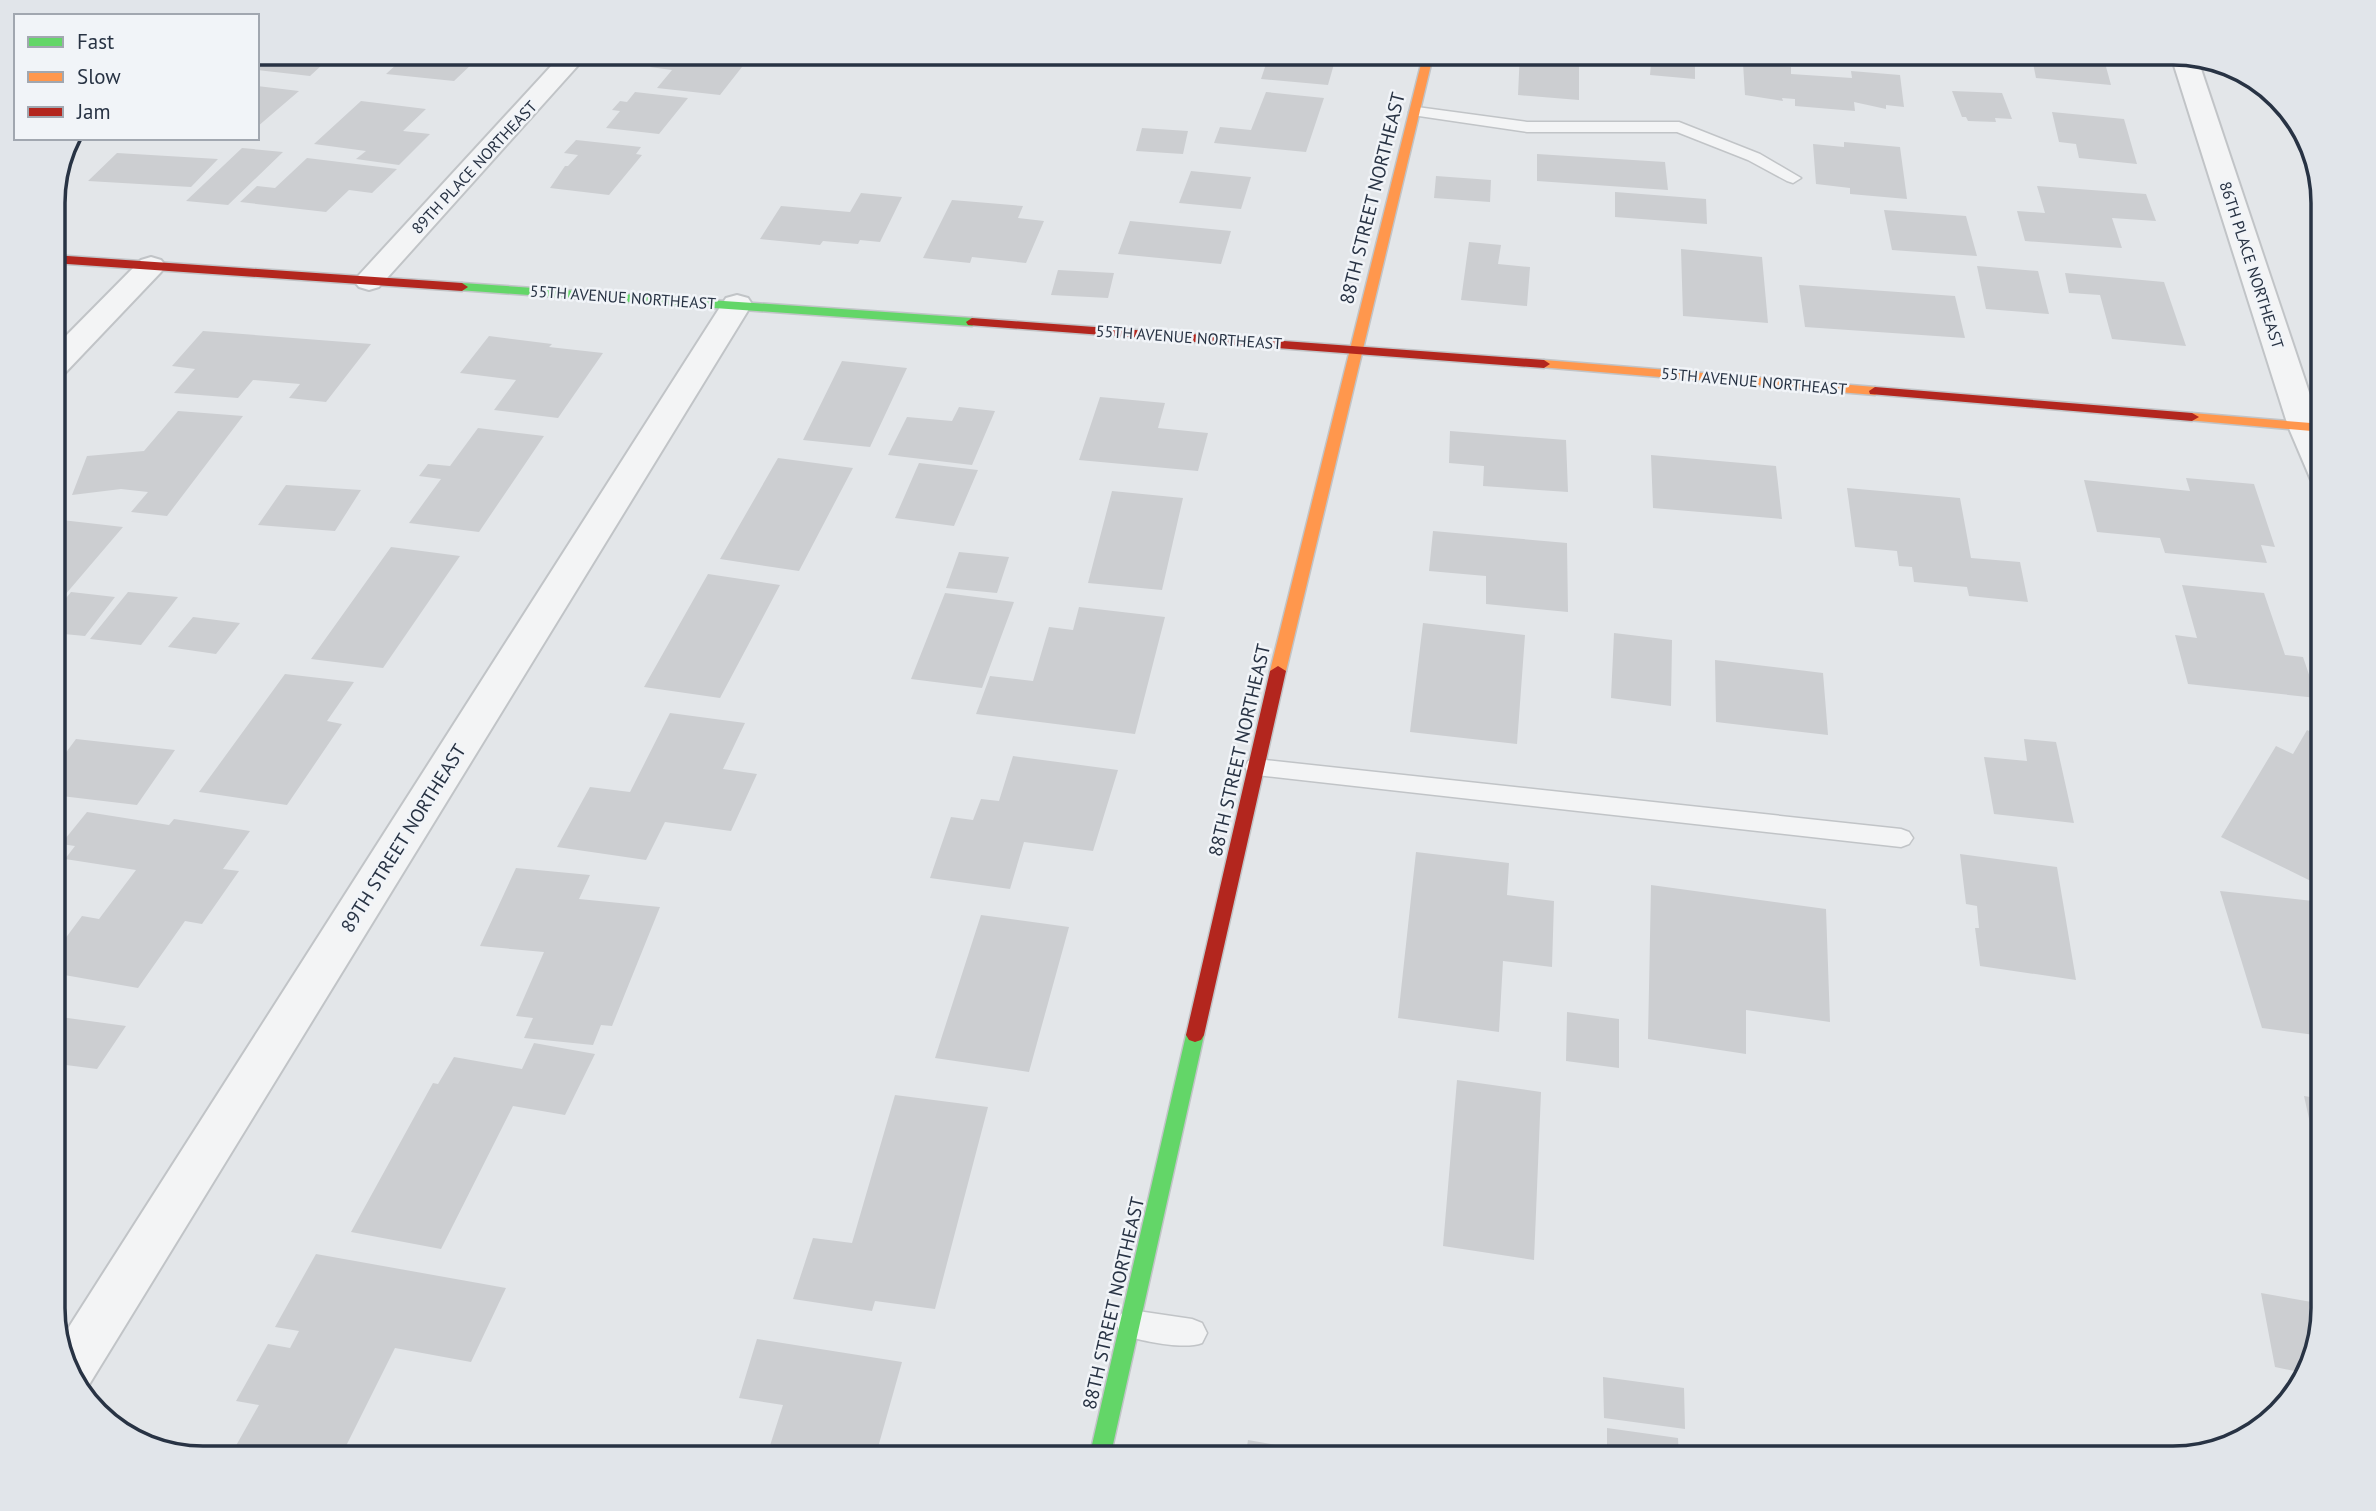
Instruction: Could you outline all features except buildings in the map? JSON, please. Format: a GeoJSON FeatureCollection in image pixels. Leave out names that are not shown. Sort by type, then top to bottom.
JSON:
{"type":"FeatureCollection","features":[{"type":"Feature","properties":{"kind":"street","name":"89TH PLACE NORTHEAST"},"geometry":{"type":"LineString","coordinates":[[369,281],[566,65]]}},
{"type":"Feature","properties":{"kind":"street","name":"88TH STREET NORTHEAST"},"geometry":{"type":"LineString","coordinates":[[1102,1446],[1256,767],[1426,65]]}},
{"type":"Feature","properties":{"kind":"street","name":"86TH PLACE NORTHEAST"},"geometry":{"type":"LineString","coordinates":[[2187,66],[2311,418]]}},
{"type":"Feature","properties":{"kind":"street","name":"55TH AVENUE NORTHEAST"},"geometry":{"type":"LineString","coordinates":[[65,260],[737,304],[1356,349],[2311,427]]}},
{"type":"Feature","properties":{"kind":"street"},"geometry":{"type":"LineString","coordinates":[[65,355],[151,266]]}},
{"type":"Feature","properties":{"kind":"street","name":"89TH STREET NORTHEAST"},"geometry":{"type":"LineString","coordinates":[[75,1361],[737,304]]}},
{"type":"Feature","properties":{"kind":"lane"},"geometry":{"type":"LineString","coordinates":[[1417,112],[1527,127],[1679,127],[1754,157],[1793,178]]}},
{"type":"Feature","properties":{"kind":"lane"},"geometry":{"type":"LineString","coordinates":[[1256,767],[1901,838]]}},
{"type":"Feature","properties":{"kind":"lane"},"geometry":{"type":"LineString","coordinates":[[1130,1324],[1192,1333]]}},
{"type":"Feature","properties":{"kind":"traffic: fast"},"geometry":{"type":"LineString","coordinates":[[462,287],[972,322]]}},
{"type":"Feature","properties":{"kind":"traffic: fast"},"geometry":{"type":"LineString","coordinates":[[1102,1446],[1195,1035]]}},
{"type":"Feature","properties":{"kind":"traffic: slow"},"geometry":{"type":"LineString","coordinates":[[1278,671],[1426,65]]}},
{"type":"Feature","properties":{"kind":"traffic: slow"},"geometry":{"type":"LineString","coordinates":[[1544,364],[1875,391]]}},
{"type":"Feature","properties":{"kind":"traffic: slow"},"geometry":{"type":"LineString","coordinates":[[2192,417],[2311,427]]}},
{"type":"Feature","properties":{"kind":"traffic: jam"},"geometry":{"type":"LineString","coordinates":[[65,260],[462,287]]}},
{"type":"Feature","properties":{"kind":"traffic: jam"},"geometry":{"type":"LineString","coordinates":[[972,322],[1544,364]]}},
{"type":"Feature","properties":{"kind":"traffic: jam"},"geometry":{"type":"LineString","coordinates":[[1875,391],[2192,417]]}},
{"type":"Feature","properties":{"kind":"traffic: jam"},"geometry":{"type":"LineString","coordinates":[[1195,1035],[1278,671]]}}]}
